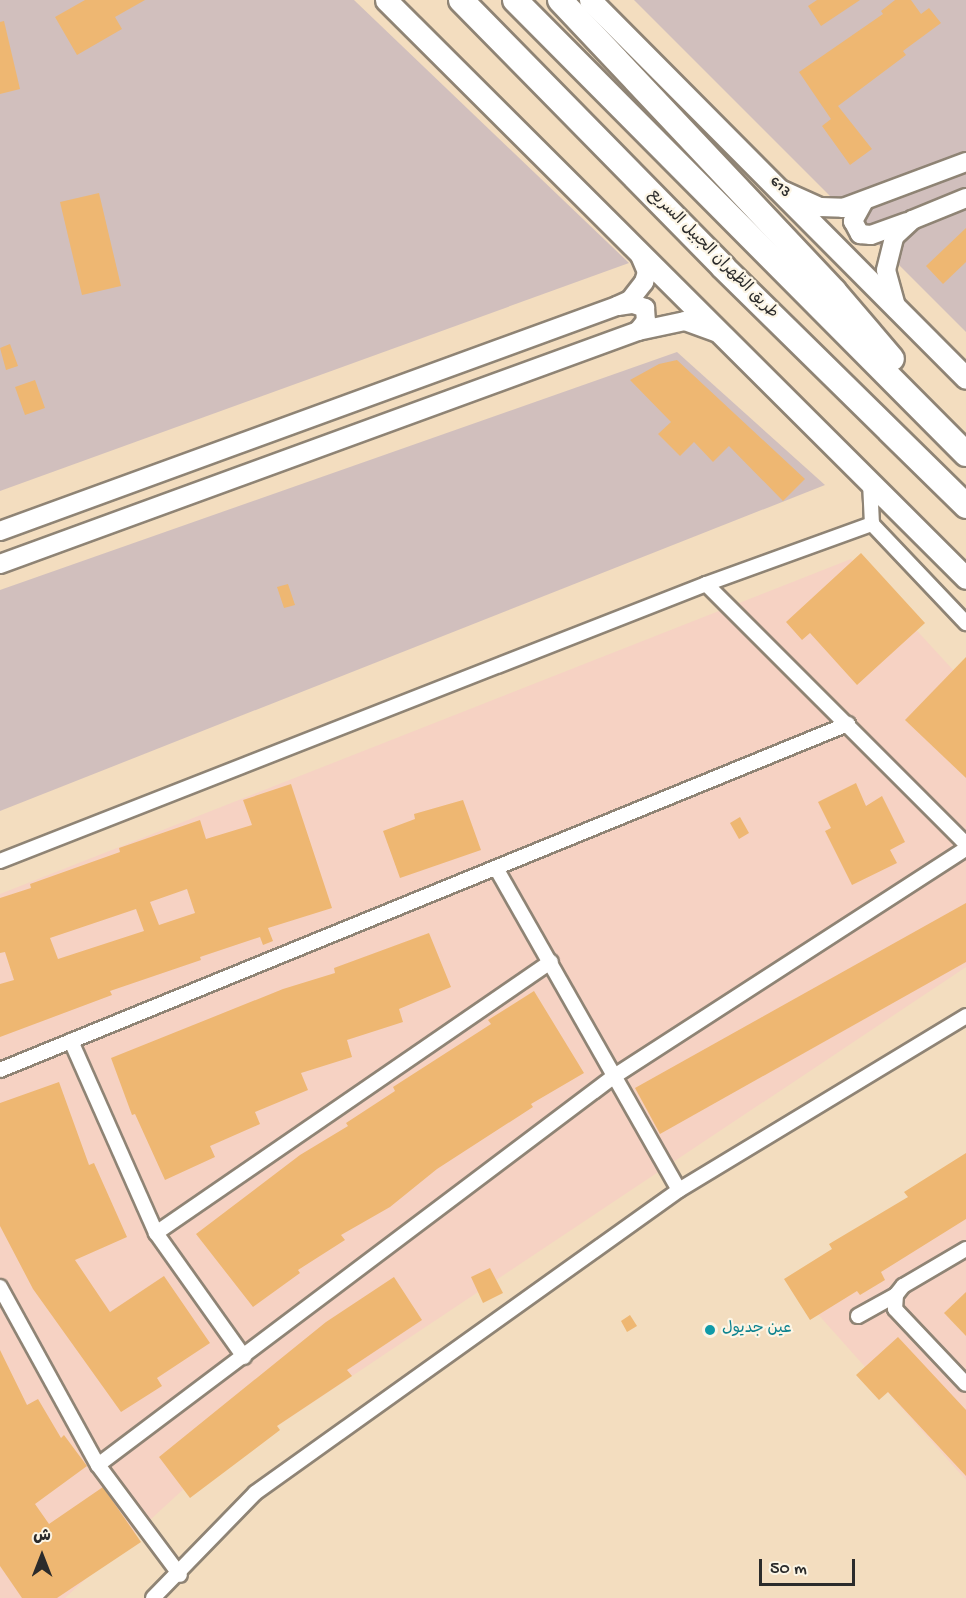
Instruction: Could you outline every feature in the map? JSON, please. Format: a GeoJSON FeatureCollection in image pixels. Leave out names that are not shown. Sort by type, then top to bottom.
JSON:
{"type":"FeatureCollection","features":[{"type":"Feature","properties":{"kind":"highway","name":"طريق الظهران الجبيل السريع"},"geometry":{"type":"LineString","coordinates":[[461,0],[723,267],[966,506]]}},
{"type":"Feature","properties":{"kind":"highway"},"geometry":{"type":"LineString","coordinates":[[515,0],[966,454]]}},
{"type":"Feature","properties":{"kind":"highway"},"geometry":{"type":"LineString","coordinates":[[560,0],[834,291],[966,445]]}},
{"type":"Feature","properties":{"kind":"main road"},"geometry":{"type":"LineString","coordinates":[[386,0],[636,246],[966,578]]}},
{"type":"Feature","properties":{"kind":"main road","name":"613"},"geometry":{"type":"LineString","coordinates":[[590,0],[966,378]]}},
{"type":"Feature","properties":{"kind":"street"},"geometry":{"type":"LineString","coordinates":[[780,190],[831,209],[863,203],[966,162]]}},
{"type":"Feature","properties":{"kind":"street"},"geometry":{"type":"LineString","coordinates":[[863,203],[853,221],[860,234],[872,235],[966,198]]}},
{"type":"Feature","properties":{"kind":"street"},"geometry":{"type":"LineString","coordinates":[[898,311],[887,277],[886,257],[894,237],[912,220]]}},
{"type":"Feature","properties":{"kind":"street"},"geometry":{"type":"LineString","coordinates":[[0,531],[617,306],[630,300],[644,282],[645,262],[636,246]]}},
{"type":"Feature","properties":{"kind":"street"},"geometry":{"type":"LineString","coordinates":[[617,306],[633,304],[645,308],[646,321],[638,331]]}},
{"type":"Feature","properties":{"kind":"street"},"geometry":{"type":"LineString","coordinates":[[0,564],[638,331],[685,321],[704,324],[730,340]]}},
{"type":"Feature","properties":{"kind":"street"},"geometry":{"type":"LineString","coordinates":[[870,482],[872,524],[966,623]]}},
{"type":"Feature","properties":{"kind":"street"},"geometry":{"type":"LineString","coordinates":[[0,861],[706,584],[872,524]]}},
{"type":"Feature","properties":{"kind":"street"},"geometry":{"type":"LineString","coordinates":[[706,584],[966,844]]}},
{"type":"Feature","properties":{"kind":"street"},"geometry":{"type":"LineString","coordinates":[[0,1070],[848,724]]}},
{"type":"Feature","properties":{"kind":"street"},"geometry":{"type":"LineString","coordinates":[[98,1465],[613,1077],[966,849]]}},
{"type":"Feature","properties":{"kind":"street"},"geometry":{"type":"LineString","coordinates":[[496,867],[679,1190]]}},
{"type":"Feature","properties":{"kind":"street"},"geometry":{"type":"LineString","coordinates":[[156,1233],[550,962]]}},
{"type":"Feature","properties":{"kind":"street"},"geometry":{"type":"LineString","coordinates":[[153,1598],[180,1575],[255,1493],[679,1190],[966,1016]]}},
{"type":"Feature","properties":{"kind":"street"},"geometry":{"type":"LineString","coordinates":[[71,1041],[156,1233],[244,1357]]}},
{"type":"Feature","properties":{"kind":"street"},"geometry":{"type":"LineString","coordinates":[[858,1316],[896,1295],[903,1286],[966,1249]]}},
{"type":"Feature","properties":{"kind":"street"},"geometry":{"type":"LineString","coordinates":[[0,1287],[98,1465],[180,1575]]}},
{"type":"Feature","properties":{"kind":"street"},"geometry":{"type":"LineString","coordinates":[[896,1295],[896,1309],[966,1384]]}},
{"type":"Feature","properties":{"kind":"shaded area"},"geometry":{"type":"Polygon","coordinates":[[[0,0],[354,0],[629,263],[0,491],[0,0]]]}},
{"type":"Feature","properties":{"kind":"shaded area"},"geometry":{"type":"Polygon","coordinates":[[[634,0],[966,0],[966,332],[634,0]]]}},
{"type":"Feature","properties":{"kind":"shaded area"},"geometry":{"type":"Polygon","coordinates":[[[677,352],[825,485],[0,811],[0,590],[677,352]]]}},
{"type":"Feature","properties":{"kind":"shaded area"},"geometry":{"type":"Polygon","coordinates":[[[851,559],[966,684],[966,967],[187,1486],[65,1598],[0,1598],[0,894],[851,559]]]}},
{"type":"Feature","properties":{"kind":"shaded area"},"geometry":{"type":"Polygon","coordinates":[[[966,1188],[966,1480],[799,1293],[966,1188]]]}},
{"type":"Feature","properties":{"kind":"building"},"geometry":{"type":"Polygon","coordinates":[[[85,0],[145,0],[115,17],[122,29],[77,55],[55,17],[85,0]]]}},
{"type":"Feature","properties":{"kind":"building"},"geometry":{"type":"Polygon","coordinates":[[[817,0],[860,0],[821,26],[808,6],[817,0]]]}},
{"type":"Feature","properties":{"kind":"building"},"geometry":{"type":"Polygon","coordinates":[[[895,0],[911,0],[921,14],[929,8],[941,23],[903,51],[906,55],[838,106],[872,149],[850,165],[822,126],[831,119],[799,72],[883,14],[881,11],[895,0]]]}},
{"type":"Feature","properties":{"kind":"building"},"geometry":{"type":"Polygon","coordinates":[[[4,21],[20,89],[0,94],[0,22],[4,21]]]}},
{"type":"Feature","properties":{"kind":"building"},"geometry":{"type":"Polygon","coordinates":[[[99,193],[121,286],[82,295],[60,202],[99,193]]]}},
{"type":"Feature","properties":{"kind":"building"},"geometry":{"type":"Polygon","coordinates":[[[966,228],[966,262],[943,284],[926,266],[966,228]]]}},
{"type":"Feature","properties":{"kind":"building"},"geometry":{"type":"Polygon","coordinates":[[[10,344],[18,366],[6,370],[0,348],[10,344]]]}},
{"type":"Feature","properties":{"kind":"building"},"geometry":{"type":"Polygon","coordinates":[[[677,360],[805,479],[783,501],[729,446],[713,462],[694,442],[680,456],[658,434],[671,422],[630,380],[659,364],[677,360]]]}},
{"type":"Feature","properties":{"kind":"building"},"geometry":{"type":"Polygon","coordinates":[[[35,380],[45,408],[25,415],[15,387],[35,380]]]}},
{"type":"Feature","properties":{"kind":"building"},"geometry":{"type":"Polygon","coordinates":[[[861,553],[925,623],[857,685],[810,633],[802,640],[786,622],[861,553]]]}},
{"type":"Feature","properties":{"kind":"building"},"geometry":{"type":"Polygon","coordinates":[[[288,584],[295,605],[284,608],[277,587],[288,584]]]}},
{"type":"Feature","properties":{"kind":"building"},"geometry":{"type":"Polygon","coordinates":[[[966,657],[966,778],[905,720],[966,657]]]}},
{"type":"Feature","properties":{"kind":"building"},"geometry":{"type":"Polygon","coordinates":[[[856,783],[866,806],[882,796],[905,842],[890,850],[897,863],[852,885],[825,831],[831,828],[818,802],[856,783]]]}},
{"type":"Feature","properties":{"kind":"building"},"geometry":{"type":"Polygon","coordinates":[[[291,784],[332,908],[268,928],[273,941],[263,945],[260,937],[200,957],[201,960],[110,991],[112,995],[0,1037],[0,984],[14,980],[5,952],[0,953],[0,898],[31,888],[30,884],[120,852],[119,848],[200,820],[206,839],[252,825],[243,800],[291,784]],[[187,889],[150,902],[159,925],[195,913],[187,889]],[[136,909],[50,938],[58,959],[144,931],[136,909]]]}},
{"type":"Feature","properties":{"kind":"building"},"geometry":{"type":"Polygon","coordinates":[[[463,800],[481,850],[400,878],[383,831],[415,819],[414,814],[463,800]]]}},
{"type":"Feature","properties":{"kind":"building"},"geometry":{"type":"Polygon","coordinates":[[[740,817],[749,833],[739,839],[730,823],[740,817]]]}},
{"type":"Feature","properties":{"kind":"building"},"geometry":{"type":"Polygon","coordinates":[[[966,903],[966,962],[660,1134],[635,1088],[966,903]]]}},
{"type":"Feature","properties":{"kind":"building"},"geometry":{"type":"Polygon","coordinates":[[[429,933],[451,987],[399,1009],[403,1022],[347,1040],[352,1057],[301,1073],[308,1090],[255,1112],[260,1124],[210,1146],[215,1157],[165,1180],[135,1114],[132,1115],[111,1058],[283,989],[335,973],[334,968],[429,933]]]}},
{"type":"Feature","properties":{"kind":"building"},"geometry":{"type":"Polygon","coordinates":[[[534,991],[584,1073],[531,1104],[533,1107],[437,1169],[390,1207],[341,1235],[345,1240],[298,1270],[300,1273],[253,1307],[196,1234],[300,1155],[348,1126],[346,1123],[395,1091],[393,1087],[491,1024],[488,1020],[534,991]]]}},
{"type":"Feature","properties":{"kind":"building"},"geometry":{"type":"Polygon","coordinates":[[[59,1082],[89,1165],[94,1163],[127,1237],[75,1260],[110,1312],[164,1276],[210,1343],[157,1378],[162,1386],[121,1412],[33,1289],[0,1226],[0,1103],[59,1082]]]}},
{"type":"Feature","properties":{"kind":"building"},"geometry":{"type":"Polygon","coordinates":[[[966,1153],[966,1219],[881,1272],[885,1280],[860,1295],[857,1291],[810,1320],[784,1279],[832,1249],[829,1244],[908,1197],[904,1192],[966,1153]]]}},
{"type":"Feature","properties":{"kind":"building"},"geometry":{"type":"Polygon","coordinates":[[[490,1268],[503,1293],[483,1303],[471,1277],[490,1268]]]}},
{"type":"Feature","properties":{"kind":"building"},"geometry":{"type":"Polygon","coordinates":[[[394,1277],[422,1320],[347,1370],[352,1376],[277,1426],[280,1430],[190,1498],[159,1457],[326,1322],[394,1277]]]}},
{"type":"Feature","properties":{"kind":"building"},"geometry":{"type":"Polygon","coordinates":[[[966,1292],[966,1336],[944,1313],[966,1292]]]}},
{"type":"Feature","properties":{"kind":"building"},"geometry":{"type":"Polygon","coordinates":[[[630,1315],[637,1326],[627,1332],[621,1321],[630,1315]]]}},
{"type":"Feature","properties":{"kind":"building"},"geometry":{"type":"Polygon","coordinates":[[[898,1337],[966,1410],[966,1476],[888,1392],[879,1400],[856,1375],[898,1337]]]}},
{"type":"Feature","properties":{"kind":"building"},"geometry":{"type":"Polygon","coordinates":[[[0,1350],[27,1405],[38,1399],[61,1438],[64,1435],[87,1466],[35,1504],[49,1524],[103,1487],[141,1542],[57,1598],[22,1598],[0,1566],[0,1350]]]}},
{"type":"Feature","properties":{"kind":"place","name":"عين جديول"},"geometry":{"type":"Point","coordinates":[710,1330]}}]}
